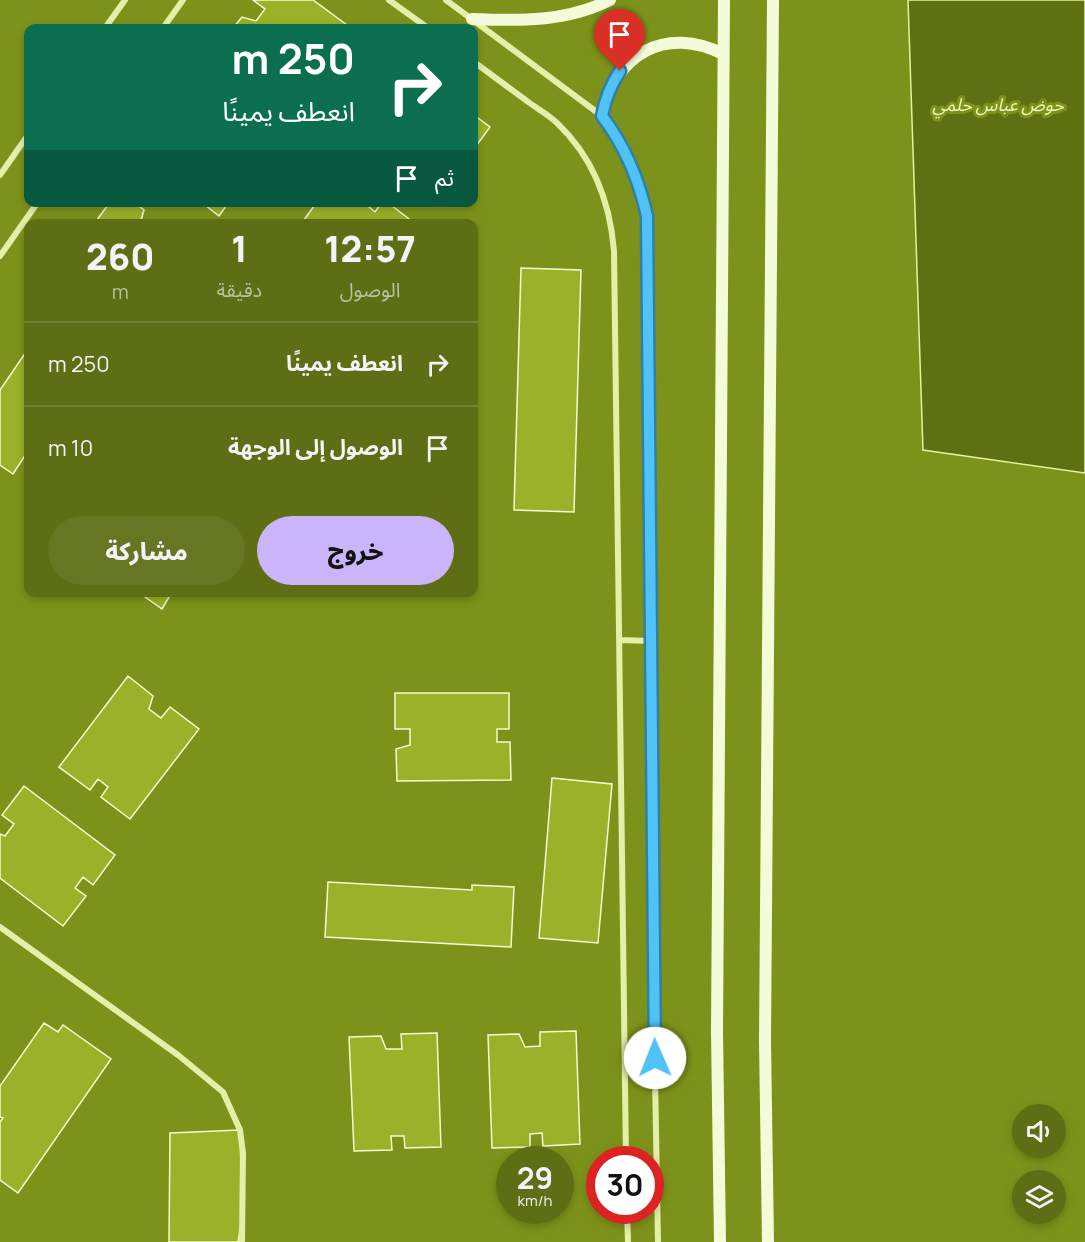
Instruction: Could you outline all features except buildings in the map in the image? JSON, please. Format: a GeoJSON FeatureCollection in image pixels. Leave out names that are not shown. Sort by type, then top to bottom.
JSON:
{"type":"FeatureCollection","features":[{"type":"Feature","properties":{"kind":"main road"},"geometry":{"type":"LineString","coordinates":[[472,19],[538,20],[570,15],[610,0]]}},
{"type":"Feature","properties":{"kind":"main road"},"geometry":{"type":"LineString","coordinates":[[720,1242],[717,1020],[724,0]]}},
{"type":"Feature","properties":{"kind":"main road"},"geometry":{"type":"LineString","coordinates":[[768,1242],[765,1041],[773,0]]}},
{"type":"Feature","properties":{"kind":"main road"},"geometry":{"type":"LineString","coordinates":[[602,116],[611,85],[631,60],[645,51],[676,42],[709,47],[723,54]]}},
{"type":"Feature","properties":{"kind":"street"},"geometry":{"type":"LineString","coordinates":[[108,24],[125,0]]}},
{"type":"Feature","properties":{"kind":"street"},"geometry":{"type":"LineString","coordinates":[[166,24],[183,0]]}},
{"type":"Feature","properties":{"kind":"street"},"geometry":{"type":"LineString","coordinates":[[389,0],[422,24]]}},
{"type":"Feature","properties":{"kind":"street"},"geometry":{"type":"LineString","coordinates":[[446,0],[602,116],[634,171],[647,216],[653,955],[658,1242]]}},
{"type":"Feature","properties":{"kind":"street"},"geometry":{"type":"LineString","coordinates":[[478,65],[555,121],[585,157],[606,201],[612,226],[626,1146]]}},
{"type":"Feature","properties":{"kind":"street"},"geometry":{"type":"LineString","coordinates":[[0,175],[24,141]]}},
{"type":"Feature","properties":{"kind":"street"},"geometry":{"type":"LineString","coordinates":[[0,256],[24,222]]}},
{"type":"Feature","properties":{"kind":"street"},"geometry":{"type":"LineString","coordinates":[[619,640],[651,641]]}},
{"type":"Feature","properties":{"kind":"street"},"geometry":{"type":"LineString","coordinates":[[0,927],[178,1055],[223,1092],[240,1130],[243,1153],[242,1242]]}},
{"type":"Feature","properties":{"kind":"street"},"geometry":{"type":"LineString","coordinates":[[627,1224],[628,1242]]}},
{"type":"Feature","properties":{"kind":"water","name":"حوض عباس حلمي"},"geometry":{"type":"Polygon","coordinates":[[[908,0],[1085,0],[1085,473],[923,450],[908,0]]]}},
{"type":"Feature","properties":{"kind":"route"},"geometry":{"type":"LineString","coordinates":[[620,71],[605,100],[602,116],[634,171],[647,216],[655,1058]]}}]}
